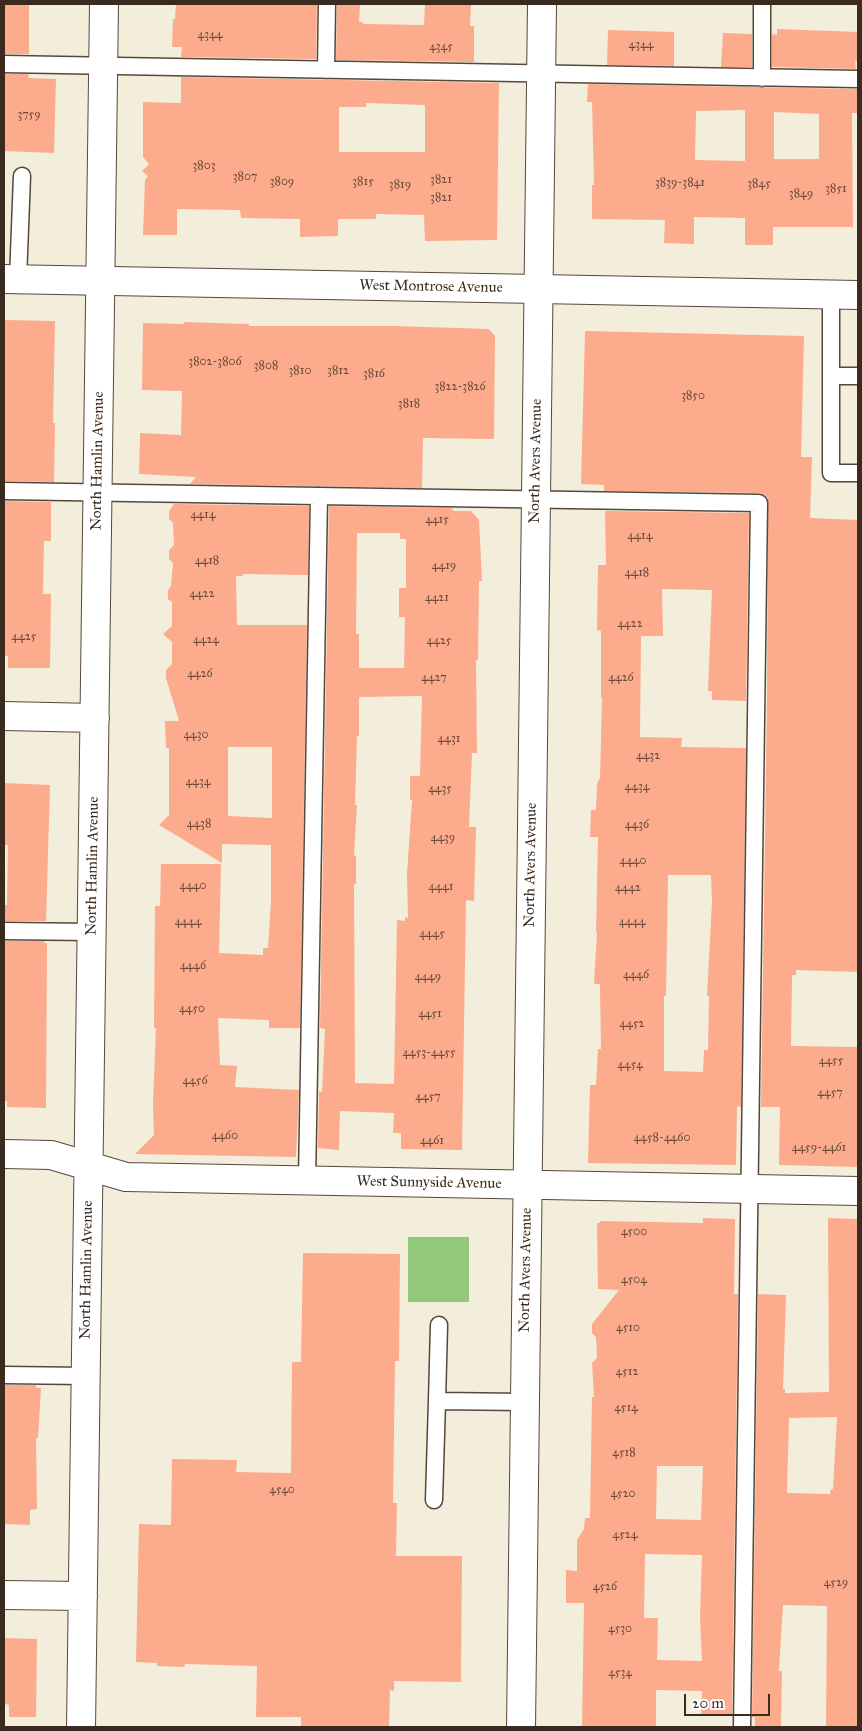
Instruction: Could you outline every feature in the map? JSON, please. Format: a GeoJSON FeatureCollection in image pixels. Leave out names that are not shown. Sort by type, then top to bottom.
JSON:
{"type":"FeatureCollection","features":[{"type":"Feature","properties":{"kind":"street","name":"North Hamlin Avenue"},"geometry":{"type":"LineString","coordinates":[[81,1727],[104,4]]}},
{"type":"Feature","properties":{"kind":"street","name":"North Avers Avenue"},"geometry":{"type":"LineString","coordinates":[[521,1727],[542,4]]}},
{"type":"Feature","properties":{"kind":"street","name":"West Montrose Avenue"},"geometry":{"type":"LineString","coordinates":[[11,279],[858,295]]}},
{"type":"Feature","properties":{"kind":"street"},"geometry":{"type":"LineString","coordinates":[[4,716],[95,718]]}},
{"type":"Feature","properties":{"kind":"street","name":"West Sunnyside Avenue"},"geometry":{"type":"LineString","coordinates":[[4,1154],[51,1155],[126,1177],[858,1191]]}},
{"type":"Feature","properties":{"kind":"street"},"geometry":{"type":"LineString","coordinates":[[4,1595],[83,1596]]}},
{"type":"Feature","properties":{"kind":"lane"},"geometry":{"type":"LineString","coordinates":[[326,70],[327,4]]}},
{"type":"Feature","properties":{"kind":"lane"},"geometry":{"type":"LineString","coordinates":[[762,4],[762,78]]}},
{"type":"Feature","properties":{"kind":"lane"},"geometry":{"type":"LineString","coordinates":[[4,64],[858,79]]}},
{"type":"Feature","properties":{"kind":"lane"},"geometry":{"type":"LineString","coordinates":[[11,279],[22,176]]}},
{"type":"Feature","properties":{"kind":"lane"},"geometry":{"type":"LineString","coordinates":[[831,294],[831,474],[858,473]]}},
{"type":"Feature","properties":{"kind":"lane"},"geometry":{"type":"LineString","coordinates":[[831,376],[858,376]]}},
{"type":"Feature","properties":{"kind":"lane"},"geometry":{"type":"LineString","coordinates":[[4,491],[759,503],[742,1727]]}},
{"type":"Feature","properties":{"kind":"lane"},"geometry":{"type":"LineString","coordinates":[[307,1181],[319,496]]}},
{"type":"Feature","properties":{"kind":"lane"},"geometry":{"type":"LineString","coordinates":[[4,931],[92,932]]}},
{"type":"Feature","properties":{"kind":"lane"},"geometry":{"type":"LineString","coordinates":[[434,1500],[438,1325]]}},
{"type":"Feature","properties":{"kind":"lane"},"geometry":{"type":"LineString","coordinates":[[4,1374],[86,1376]]}},
{"type":"Feature","properties":{"kind":"lane"},"geometry":{"type":"LineString","coordinates":[[437,1401],[525,1402]]}},
{"type":"Feature","properties":{"kind":"green space"},"geometry":{"type":"Polygon","coordinates":[[[408,1237],[469,1237],[469,1302],[408,1302],[408,1237]]]}},
{"type":"Feature","properties":{"kind":"building"},"geometry":{"type":"Polygon","coordinates":[[[4,4],[29,4],[29,54],[4,54],[4,4]]]}},
{"type":"Feature","properties":{"kind":"building"},"geometry":{"type":"Polygon","coordinates":[[[176,4],[317,4],[316,59],[181,57],[182,47],[172,47],[173,19],[175,19],[176,4]]]}},
{"type":"Feature","properties":{"kind":"building"},"geometry":{"type":"Polygon","coordinates":[[[337,4],[360,4],[359,22],[363,22],[363,24],[424,25],[425,4],[471,4],[470,26],[474,26],[474,62],[336,60],[337,4]]]}},
{"type":"Feature","properties":{"kind":"building"},"geometry":{"type":"Polygon","coordinates":[[[777,29],[858,32],[858,61],[855,61],[856,69],[772,67],[772,34],[777,35],[777,29]]]}},
{"type":"Feature","properties":{"kind":"building"},"geometry":{"type":"Polygon","coordinates":[[[608,30],[674,32],[674,66],[607,65],[608,30]]]}},
{"type":"Feature","properties":{"kind":"building"},"geometry":{"type":"Polygon","coordinates":[[[723,33],[752,34],[752,67],[721,67],[723,33]]]}},
{"type":"Feature","properties":{"kind":"building"},"geometry":{"type":"Polygon","coordinates":[[[4,74],[29,74],[28,78],[56,79],[54,153],[4,151],[4,74]]]}},
{"type":"Feature","properties":{"kind":"building"},"geometry":{"type":"Polygon","coordinates":[[[181,77],[499,83],[497,240],[425,241],[424,215],[376,214],[376,219],[338,219],[338,236],[300,237],[300,219],[241,218],[240,210],[177,209],[177,235],[143,235],[145,180],[148,176],[142,171],[149,164],[143,157],[143,102],[181,103],[181,77]],[[366,103],[366,107],[339,107],[339,152],[425,152],[425,105],[366,103]]]}},
{"type":"Feature","properties":{"kind":"building"},"geometry":{"type":"Polygon","coordinates":[[[588,84],[857,89],[858,113],[852,113],[853,227],[773,227],[773,245],[745,245],[745,218],[694,217],[694,244],[664,243],[665,220],[592,219],[592,185],[594,185],[592,102],[587,102],[588,84]],[[745,110],[696,111],[695,160],[745,161],[745,110]],[[774,112],[774,159],[819,159],[819,114],[774,112]]]}},
{"type":"Feature","properties":{"kind":"building"},"geometry":{"type":"Polygon","coordinates":[[[4,320],[55,321],[54,482],[4,481],[4,320]]]}},
{"type":"Feature","properties":{"kind":"building"},"geometry":{"type":"Polygon","coordinates":[[[184,322],[249,324],[249,326],[395,326],[489,329],[495,336],[494,439],[423,438],[422,488],[190,484],[196,477],[139,474],[140,433],[181,435],[182,391],[142,390],[143,323],[184,324],[184,322]]]}},
{"type":"Feature","properties":{"kind":"building"},"geometry":{"type":"Polygon","coordinates":[[[585,331],[804,336],[801,457],[812,457],[810,518],[858,520],[858,972],[796,970],[796,975],[792,975],[791,1046],[858,1047],[858,1167],[779,1165],[780,1107],[761,1107],[768,499],[765,495],[759,493],[604,491],[604,485],[581,484],[585,331]]]}},
{"type":"Feature","properties":{"kind":"building"},"geometry":{"type":"Polygon","coordinates":[[[4,501],[51,502],[51,541],[44,541],[43,594],[51,594],[50,668],[8,668],[8,656],[4,656],[4,501]]]}},
{"type":"Feature","properties":{"kind":"building"},"geometry":{"type":"Polygon","coordinates":[[[174,504],[309,506],[308,575],[243,574],[243,576],[236,576],[237,625],[307,625],[300,1028],[269,1028],[269,1020],[218,1018],[220,1065],[237,1066],[235,1087],[299,1090],[296,1157],[135,1154],[154,1135],[153,1103],[156,1028],[154,1028],[155,906],[160,906],[161,864],[221,864],[219,953],[263,955],[263,948],[268,948],[271,901],[271,845],[222,844],[222,863],[159,825],[169,815],[169,748],[166,748],[165,721],[179,721],[166,678],[166,670],[172,664],[172,642],[163,634],[172,626],[172,602],[168,599],[168,590],[171,586],[173,563],[169,559],[169,550],[174,545],[173,523],[169,519],[169,511],[174,504]],[[228,747],[228,816],[272,818],[272,747],[228,747]]]}},
{"type":"Feature","properties":{"kind":"building"},"geometry":{"type":"Polygon","coordinates":[[[329,506],[451,508],[454,511],[471,511],[479,520],[482,581],[479,581],[478,660],[476,660],[477,753],[472,753],[469,827],[476,827],[474,901],[466,900],[462,1150],[401,1149],[401,1133],[393,1133],[394,1113],[340,1111],[339,1150],[318,1148],[319,1091],[322,1092],[325,1029],[320,1028],[329,506]],[[357,533],[356,634],[359,634],[359,668],[404,668],[405,617],[399,617],[399,588],[406,588],[406,539],[400,539],[400,533],[357,533]],[[422,696],[359,697],[354,856],[356,856],[356,884],[354,884],[355,1083],[394,1084],[397,920],[405,921],[405,917],[408,918],[407,874],[412,800],[410,800],[410,776],[420,776],[422,696]]]}},
{"type":"Feature","properties":{"kind":"building"},"geometry":{"type":"Polygon","coordinates":[[[605,511],[749,513],[746,701],[712,700],[712,691],[708,691],[712,590],[662,589],[663,636],[641,636],[640,737],[682,738],[681,747],[746,748],[741,1107],[737,1106],[736,1165],[588,1163],[590,1085],[596,1085],[598,1049],[601,1049],[600,984],[594,984],[597,933],[598,837],[590,837],[591,810],[596,810],[597,784],[600,778],[602,698],[601,631],[597,630],[598,565],[606,565],[605,511]],[[668,875],[666,996],[664,996],[664,1071],[703,1072],[704,1050],[708,1050],[709,996],[707,996],[712,902],[711,875],[668,875]]]}},
{"type":"Feature","properties":{"kind":"building"},"geometry":{"type":"Polygon","coordinates":[[[4,783],[50,785],[46,921],[4,921],[4,905],[7,905],[8,845],[4,845],[4,783]]]}},
{"type":"Feature","properties":{"kind":"building"},"geometry":{"type":"Polygon","coordinates":[[[4,941],[44,941],[44,943],[47,943],[46,1108],[7,1107],[7,1101],[4,1101],[4,941]]]}},
{"type":"Feature","properties":{"kind":"building"},"geometry":{"type":"Polygon","coordinates":[[[703,1218],[735,1219],[734,1294],[738,1294],[732,1716],[701,1716],[702,1691],[656,1690],[656,1727],[582,1727],[584,1603],[566,1603],[566,1570],[577,1571],[577,1540],[584,1529],[585,1518],[590,1518],[592,1397],[594,1397],[592,1363],[597,1358],[596,1337],[592,1333],[592,1324],[619,1290],[598,1289],[597,1223],[600,1223],[600,1221],[703,1223],[703,1218]],[[657,1466],[656,1519],[701,1520],[703,1466],[657,1466]],[[645,1554],[644,1618],[658,1618],[657,1660],[702,1661],[700,1618],[702,1555],[645,1554]]]}},
{"type":"Feature","properties":{"kind":"building"},"geometry":{"type":"Polygon","coordinates":[[[828,1218],[858,1219],[858,1727],[826,1727],[827,1606],[783,1605],[779,1671],[782,1671],[781,1727],[755,1727],[755,1717],[752,1717],[758,1294],[786,1295],[783,1389],[785,1389],[785,1393],[829,1392],[828,1218]],[[837,1417],[789,1418],[787,1493],[830,1494],[831,1489],[833,1489],[837,1417]]]}},
{"type":"Feature","properties":{"kind":"building"},"geometry":{"type":"Polygon","coordinates":[[[303,1253],[400,1254],[399,1361],[395,1361],[393,1503],[397,1503],[396,1556],[462,1556],[461,1682],[394,1681],[394,1691],[390,1690],[389,1727],[301,1727],[301,1717],[256,1717],[257,1666],[185,1664],[184,1667],[157,1666],[157,1663],[136,1662],[139,1524],[171,1525],[172,1459],[237,1460],[236,1472],[291,1473],[292,1362],[301,1362],[303,1253]]]}},
{"type":"Feature","properties":{"kind":"building"},"geometry":{"type":"Polygon","coordinates":[[[4,1385],[36,1385],[36,1388],[41,1388],[38,1438],[36,1438],[37,1509],[30,1510],[30,1525],[4,1524],[4,1385]]]}},
{"type":"Feature","properties":{"kind":"building"},"geometry":{"type":"Polygon","coordinates":[[[5,1638],[37,1639],[36,1717],[9,1717],[9,1705],[5,1704],[5,1638]]]}}]}
